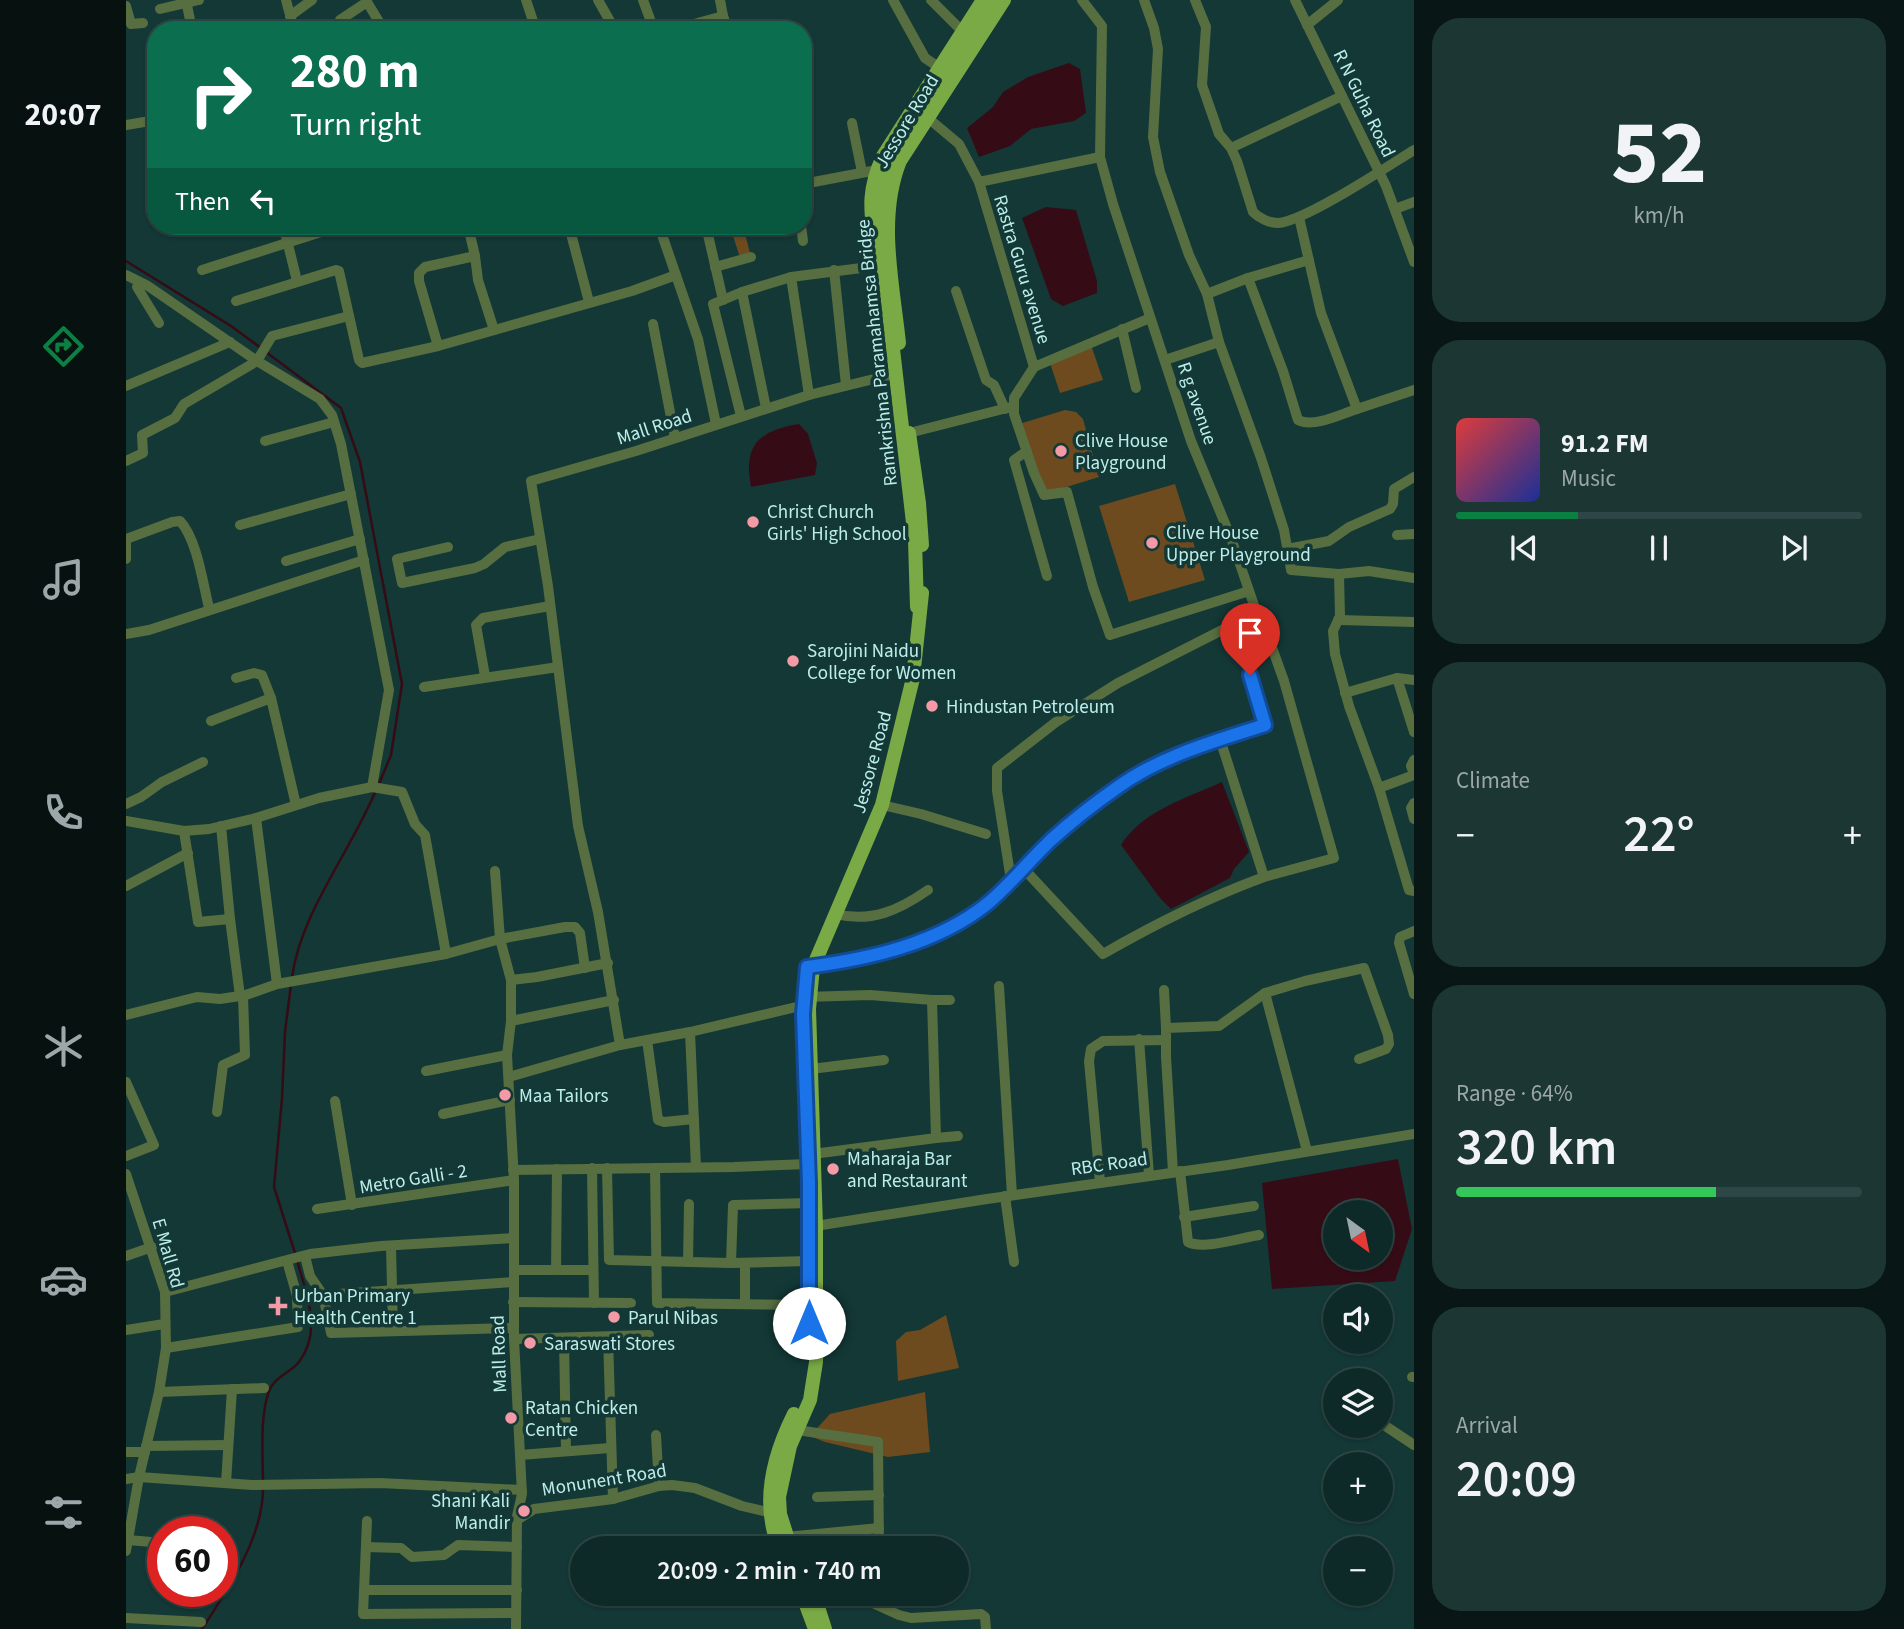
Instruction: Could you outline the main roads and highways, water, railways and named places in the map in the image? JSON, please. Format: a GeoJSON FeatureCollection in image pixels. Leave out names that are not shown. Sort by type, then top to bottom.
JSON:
{"type":"FeatureCollection","features":[{"type":"Feature","properties":{"kind":"main road","name":"Jessore Road"},"geometry":{"type":"LineString","coordinates":[[916,615],[870,204],[869,171],[883,156],[983,0]]}},
{"type":"Feature","properties":{"kind":"main road","name":"Ramkrishna Paramahamsa Bridge"},"geometry":{"type":"LineString","coordinates":[[916,615],[915,540],[884,271],[880,192],[890,161],[994,0]]}},
{"type":"Feature","properties":{"kind":"main road","name":"Jessore Road"},"geometry":{"type":"LineString","coordinates":[[810,967],[882,805],[913,678],[916,615],[923,575],[919,503],[909,433],[888,225],[889,198],[900,161],[1004,0]]}},
{"type":"Feature","properties":{"kind":"main road","name":"Jessore Road"},"geometry":{"type":"LineString","coordinates":[[775,1514],[790,1446],[810,1400],[814,1381],[807,1000],[810,967],[829,906],[862,832],[882,775],[914,645]]}},
{"type":"Feature","properties":{"kind":"main road","name":"Jessore Road"},"geometry":{"type":"LineString","coordinates":[[783,1536],[770,1489],[783,1435],[804,1391],[808,1353],[812,1227],[809,1203],[811,1069],[807,1000]]}},
{"type":"Feature","properties":{"kind":"main road"},"geometry":{"type":"LineString","coordinates":[[806,1606],[815,1629]]}},
{"type":"Feature","properties":{"kind":"main road"},"geometry":{"type":"LineString","coordinates":[[818,1606],[825,1629]]}},
{"type":"Feature","properties":{"kind":"waterway"},"geometry":{"type":"LineString","coordinates":[[126,261],[231,326],[261,348]]}},
{"type":"Feature","properties":{"kind":"waterway"},"geometry":{"type":"LineString","coordinates":[[266,352],[341,408],[360,462],[402,684],[391,755],[379,784]]}},
{"type":"Feature","properties":{"kind":"waterway"},"geometry":{"type":"LineString","coordinates":[[292,977],[305,929],[376,790]]}},
{"type":"Feature","properties":{"kind":"waterway"},"geometry":{"type":"LineString","coordinates":[[291,984],[274,1187],[295,1253]]}},
{"type":"Feature","properties":{"kind":"waterway"},"geometry":{"type":"LineString","coordinates":[[263,1483],[262,1434],[267,1397],[274,1383],[299,1362],[310,1337],[308,1299],[297,1260]]}},
{"type":"Feature","properties":{"kind":"waterway"},"geometry":{"type":"LineString","coordinates":[[202,1629],[250,1545],[257,1527],[263,1490]]}},
{"type":"Feature","properties":{"kind":"place","name":"Clive House Playground"},"geometry":{"type":"Point","coordinates":[1061,451]}},
{"type":"Feature","properties":{"kind":"place","name":"Christ Church Girls' High School"},"geometry":{"type":"Point","coordinates":[753,522]}},
{"type":"Feature","properties":{"kind":"place","name":"Clive House Upper Playground"},"geometry":{"type":"Point","coordinates":[1152,543]}},
{"type":"Feature","properties":{"kind":"place","name":"Sarojini Naidu College for Women"},"geometry":{"type":"Point","coordinates":[793,661]}},
{"type":"Feature","properties":{"kind":"place","name":"Hindustan Petroleum"},"geometry":{"type":"Point","coordinates":[932,706]}},
{"type":"Feature","properties":{"kind":"place","name":"Maa Tailors"},"geometry":{"type":"Point","coordinates":[505,1095]}},
{"type":"Feature","properties":{"kind":"place","name":"Maharaja Bar and Restaurant"},"geometry":{"type":"Point","coordinates":[833,1169]}},
{"type":"Feature","properties":{"kind":"place","name":"Urban Primary Health Centre 1"},"geometry":{"type":"Point","coordinates":[278,1306]}},
{"type":"Feature","properties":{"kind":"place","name":"Parul Nibas"},"geometry":{"type":"Point","coordinates":[614,1317]}},
{"type":"Feature","properties":{"kind":"place","name":"Saraswati Stores"},"geometry":{"type":"Point","coordinates":[530,1343]}},
{"type":"Feature","properties":{"kind":"place","name":"Ratan Chicken Centre"},"geometry":{"type":"Point","coordinates":[511,1418]}},
{"type":"Feature","properties":{"kind":"place","name":"Shani Kali Mandir"},"geometry":{"type":"Point","coordinates":[524,1511]}}]}
